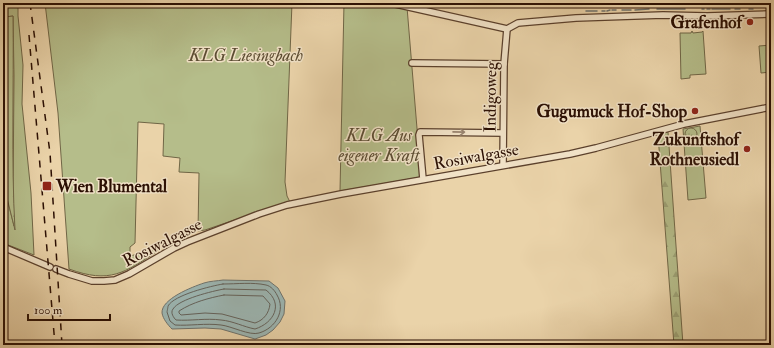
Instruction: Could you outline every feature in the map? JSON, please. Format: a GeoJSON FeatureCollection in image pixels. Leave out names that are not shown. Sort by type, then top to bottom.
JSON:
{"type":"FeatureCollection","features":[{"type":"Feature","properties":{"kind":"street"},"geometry":{"type":"LineString","coordinates":[[391,3],[507,29],[518,23],[576,18],[663,15],[707,16],[771,14]]}},
{"type":"Feature","properties":{"kind":"street","name":"Indigoweg"},"geometry":{"type":"LineString","coordinates":[[503,165],[504,64],[507,29]]}},
{"type":"Feature","properties":{"kind":"street"},"geometry":{"type":"LineString","coordinates":[[412,63],[504,64]]}},
{"type":"Feature","properties":{"kind":"street","name":"Rosiwalgasse"},"geometry":{"type":"LineString","coordinates":[[56,269],[92,281],[115,280],[129,274],[179,245],[267,211],[287,205],[329,196],[577,152],[684,124],[771,107]]}},
{"type":"Feature","properties":{"kind":"street"},"geometry":{"type":"LineString","coordinates":[[423,179],[420,132],[503,133]]}},
{"type":"Feature","properties":{"kind":"street"},"geometry":{"type":"LineString","coordinates":[[3,247],[50,267]]}},
{"type":"Feature","properties":{"kind":"green space"},"geometry":{"type":"Polygon","coordinates":[[[5,3],[18,3],[23,65],[22,104],[31,193],[34,255],[3,243],[3,189],[5,190],[14,226],[13,16],[5,17],[5,3]]]}},
{"type":"Feature","properties":{"kind":"green space","name":"KLG Liesingbach"},"geometry":{"type":"Polygon","coordinates":[[[45,3],[292,3],[285,182],[287,196],[290,202],[198,231],[199,173],[179,172],[180,158],[163,156],[164,124],[138,122],[135,243],[130,247],[130,256],[157,249],[158,251],[136,265],[116,274],[95,276],[69,269],[58,113],[45,3]]]}},
{"type":"Feature","properties":{"kind":"green space","name":"KLG Aus eigener Kraft"},"geometry":{"type":"Polygon","coordinates":[[[344,3],[380,3],[407,7],[421,177],[340,191],[344,3]]]}},
{"type":"Feature","properties":{"kind":"green space"},"geometry":{"type":"Polygon","coordinates":[[[13,16],[13,150],[15,230],[5,190],[3,189],[3,39],[5,17],[13,16]]]}},
{"type":"Feature","properties":{"kind":"green space"},"geometry":{"type":"Polygon","coordinates":[[[692,31],[693,33],[703,31],[706,74],[690,75],[690,78],[681,79],[680,33],[691,33],[692,31]]]}},
{"type":"Feature","properties":{"kind":"green space"},"geometry":{"type":"Polygon","coordinates":[[[771,45],[771,72],[761,73],[759,46],[771,45]]]}},
{"type":"Feature","properties":{"kind":"green space"},"geometry":{"type":"Polygon","coordinates":[[[700,126],[706,198],[688,200],[683,129],[700,126]]]}},
{"type":"Feature","properties":{"kind":"green space"},"geometry":{"type":"Polygon","coordinates":[[[691,128],[695,130],[697,134],[695,138],[691,140],[687,138],[685,134],[687,130],[691,128]]]}},
{"type":"Feature","properties":{"kind":"green space"},"geometry":{"type":"Polygon","coordinates":[[[668,132],[683,345],[674,345],[658,135],[668,132]]]}},
{"type":"Feature","properties":{"kind":"water"},"geometry":{"type":"Polygon","coordinates":[[[223,280],[269,281],[278,288],[285,301],[284,314],[280,322],[266,335],[255,339],[221,329],[172,329],[167,324],[162,313],[166,303],[172,298],[199,285],[223,280]]]}},
{"type":"Feature","properties":{"kind":"waterway"},"geometry":{"type":"LineString","coordinates":[[635,10],[649,9]]}},
{"type":"Feature","properties":{"kind":"waterway"},"geometry":{"type":"LineString","coordinates":[[657,9],[685,9]]}},
{"type":"Feature","properties":{"kind":"waterway"},"geometry":{"type":"LineString","coordinates":[[712,9],[730,9]]}},
{"type":"Feature","properties":{"kind":"waterway"},"geometry":{"type":"LineString","coordinates":[[735,9],[740,9]]}},
{"type":"Feature","properties":{"kind":"waterway"},"geometry":{"type":"LineString","coordinates":[[622,10],[631,10]]}},
{"type":"Feature","properties":{"kind":"waterway"},"geometry":{"type":"LineString","coordinates":[[586,11],[597,11]]}},
{"type":"Feature","properties":{"kind":"railway"},"geometry":{"type":"LineString","coordinates":[[30,3],[50,153],[62,345]]}},
{"type":"Feature","properties":{"kind":"railway"},"geometry":{"type":"LineString","coordinates":[[29,35],[55,345]]}},
{"type":"Feature","properties":{"kind":"place","name":"Grafenhof"},"geometry":{"type":"Point","coordinates":[750,22]}},
{"type":"Feature","properties":{"kind":"place","name":"Gugumuck Hof-Shop"},"geometry":{"type":"Point","coordinates":[695,111]}},
{"type":"Feature","properties":{"kind":"place","name":"Zukunftshof Rothneusiedl"},"geometry":{"type":"Point","coordinates":[747,149]}},
{"type":"Feature","properties":{"kind":"place","name":"Wien Blumental"},"geometry":{"type":"Point","coordinates":[47,186]}}]}
